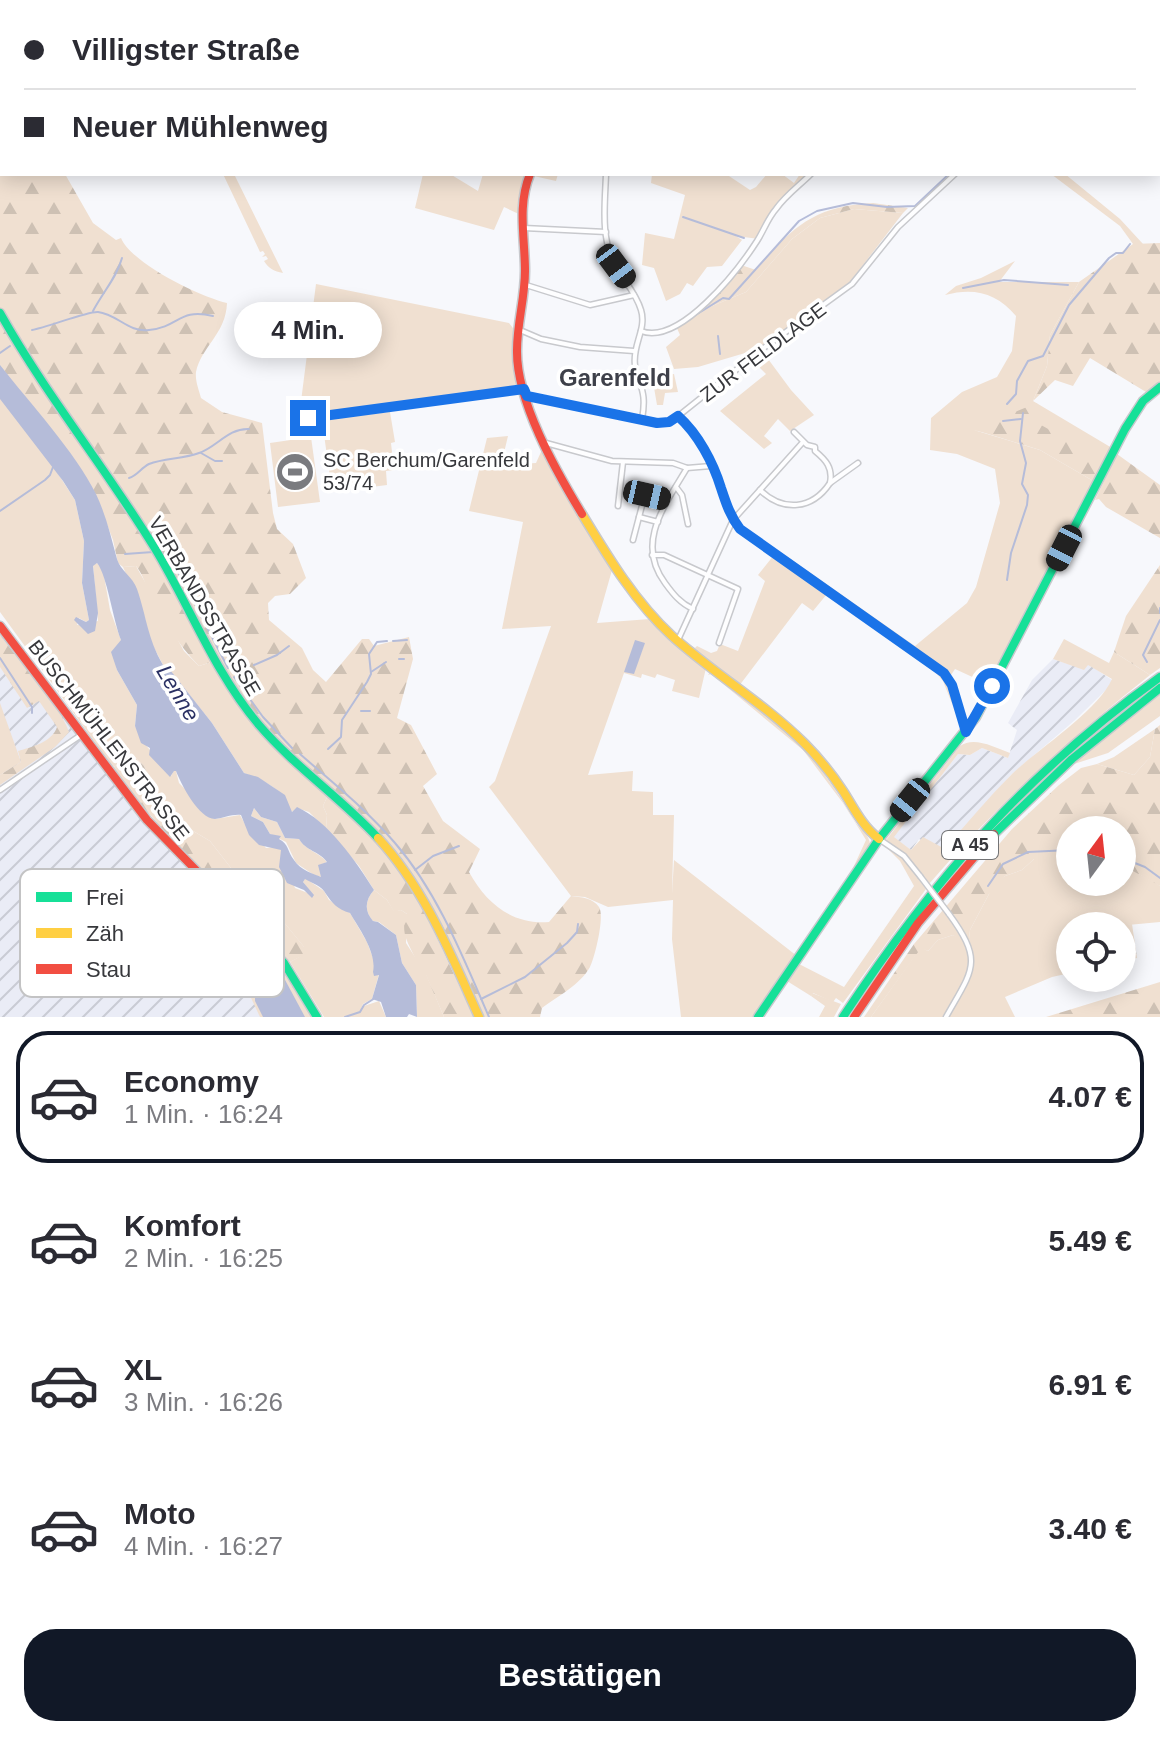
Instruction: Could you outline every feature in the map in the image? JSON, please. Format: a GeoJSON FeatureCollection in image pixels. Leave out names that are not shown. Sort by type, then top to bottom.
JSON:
{"type":"FeatureCollection","features":[{"type":"Feature","properties":{"kind":"main road"},"geometry":{"type":"LineString","coordinates":[[529,176],[523,197],[525,284],[517,361],[545,443],[569,490],[650,613],[678,640],[777,718],[807,746],[837,783],[860,822],[879,839]]}},
{"type":"Feature","properties":{"kind":"main road","name":"VERBANDSSTRASSE"},"geometry":{"type":"LineString","coordinates":[[0,313],[47,393],[155,548],[222,673],[258,725],[288,756],[368,826],[397,861],[423,901],[479,1017]]}},
{"type":"Feature","properties":{"kind":"main road"},"geometry":{"type":"LineString","coordinates":[[758,1017],[879,839],[966,732],[1006,662],[1125,429],[1143,401],[1160,387]]}},
{"type":"Feature","properties":{"kind":"main road","name":"BUSCHMÜHLENSTRASSE"},"geometry":{"type":"LineString","coordinates":[[0,626],[147,820],[192,869]]}},
{"type":"Feature","properties":{"kind":"main road","name":"A 45"},"geometry":{"type":"LineString","coordinates":[[843,1017],[928,895],[986,828],[1060,756],[1160,677]]}},
{"type":"Feature","properties":{"kind":"main road","name":"A 45"},"geometry":{"type":"LineString","coordinates":[[854,1017],[902,944],[994,833],[1064,765],[1160,688]]}},
{"type":"Feature","properties":{"kind":"main road","name":"BUSCHMÜHLENSTRASSE"},"geometry":{"type":"LineString","coordinates":[[284,963],[317,1017]]}},
{"type":"Feature","properties":{"kind":"street"},"geometry":{"type":"LineString","coordinates":[[606,176],[606,232],[616,266],[643,317],[634,351],[645,397],[642,419]]}},
{"type":"Feature","properties":{"kind":"street"},"geometry":{"type":"LineString","coordinates":[[641,331],[653,333],[669,329],[695,313],[741,265],[774,211],[809,176]]}},
{"type":"Feature","properties":{"kind":"street","name":"ZUR FELDLAGE"},"geometry":{"type":"LineString","coordinates":[[678,416],[852,284],[898,227],[953,176]]}},
{"type":"Feature","properties":{"kind":"street"},"geometry":{"type":"LineString","coordinates":[[524,228],[606,232]]}},
{"type":"Feature","properties":{"kind":"street"},"geometry":{"type":"LineString","coordinates":[[525,284],[590,305],[634,295]]}},
{"type":"Feature","properties":{"kind":"street"},"geometry":{"type":"LineString","coordinates":[[519,330],[541,339],[580,347],[634,351]]}},
{"type":"Feature","properties":{"kind":"street"},"geometry":{"type":"LineString","coordinates":[[308,418],[526,393],[661,423],[678,416],[698,439],[733,520],[740,529],[944,673],[952,685],[966,732]]}},
{"type":"Feature","properties":{"kind":"street"},"geometry":{"type":"LineString","coordinates":[[794,432],[803,442],[815,447],[815,451],[828,464],[831,469],[830,483]]}},
{"type":"Feature","properties":{"kind":"street"},"geometry":{"type":"LineString","coordinates":[[678,640],[733,520],[803,442]]}},
{"type":"Feature","properties":{"kind":"street"},"geometry":{"type":"LineString","coordinates":[[545,443],[623,462],[673,463],[687,468],[711,466]]}},
{"type":"Feature","properties":{"kind":"street"},"geometry":{"type":"LineString","coordinates":[[618,506],[623,462]]}},
{"type":"Feature","properties":{"kind":"street"},"geometry":{"type":"LineString","coordinates":[[760,490],[771,500],[786,506],[814,499],[858,463]]}},
{"type":"Feature","properties":{"kind":"street"},"geometry":{"type":"LineString","coordinates":[[687,468],[667,500],[658,522],[652,555],[653,566],[666,584],[681,602],[693,610]]}},
{"type":"Feature","properties":{"kind":"street"},"geometry":{"type":"LineString","coordinates":[[676,487],[682,495],[688,524]]}},
{"type":"Feature","properties":{"kind":"street"},"geometry":{"type":"LineString","coordinates":[[633,540],[645,496],[667,500]]}},
{"type":"Feature","properties":{"kind":"street"},"geometry":{"type":"LineString","coordinates":[[639,517],[658,522]]}},
{"type":"Feature","properties":{"kind":"street"},"geometry":{"type":"LineString","coordinates":[[652,555],[664,555],[736,586],[739,591],[719,643]]}},
{"type":"Feature","properties":{"kind":"street"},"geometry":{"type":"LineString","coordinates":[[0,790],[81,735]]}},
{"type":"Feature","properties":{"kind":"street"},"geometry":{"type":"LineString","coordinates":[[879,839],[904,856],[949,914],[971,949],[966,980],[946,1017]]}},
{"type":"Feature","properties":{"kind":"shaded area"},"geometry":{"type":"Polygon","coordinates":[[[0,635],[153,833],[189,869],[20,869],[20,997],[284,997],[284,973],[311,1017],[0,1017],[0,635]]]}},
{"type":"Feature","properties":{"kind":"shaded area"},"geometry":{"type":"Polygon","coordinates":[[[1053,659],[1084,669],[1088,664],[1112,680],[1108,688],[1075,720],[1011,775],[945,850],[919,839],[911,850],[893,837],[958,754],[970,755],[982,748],[1008,758],[1017,730],[1008,723],[1032,680],[1053,659]]]}},
{"type":"Feature","properties":{"kind":"green space"},"geometry":{"type":"Polygon","coordinates":[[[0,176],[66,176],[93,223],[116,240],[121,238],[139,258],[168,278],[227,303],[218,332],[199,363],[196,372],[198,389],[201,398],[222,412],[262,423],[277,529],[293,544],[306,578],[290,594],[275,596],[268,603],[269,620],[302,648],[313,670],[326,682],[362,639],[369,639],[374,646],[409,637],[413,659],[397,718],[411,725],[437,774],[423,786],[443,821],[480,849],[469,872],[483,893],[512,916],[536,922],[549,922],[571,896],[590,900],[599,907],[600,927],[590,967],[575,985],[542,1008],[540,1017],[482,1017],[427,902],[400,860],[363,818],[272,734],[243,699],[218,660],[199,666],[184,649],[158,610],[136,566],[123,567],[118,563],[113,540],[95,493],[81,470],[0,365],[0,176]]]}},
{"type":"Feature","properties":{"kind":"green space"},"geometry":{"type":"Polygon","coordinates":[[[224,176],[235,176],[283,273],[268,266],[264,261],[268,259],[262,257],[265,254],[263,251],[260,252],[224,176]]]}},
{"type":"Feature","properties":{"kind":"green space"},"geometry":{"type":"Polygon","coordinates":[[[423,176],[453,176],[478,191],[482,176],[529,176],[523,216],[504,207],[494,230],[415,208],[423,176]]]}},
{"type":"Feature","properties":{"kind":"green space"},"geometry":{"type":"Polygon","coordinates":[[[534,176],[557,176],[556,181],[534,176]]]}},
{"type":"Feature","properties":{"kind":"green space"},"geometry":{"type":"Polygon","coordinates":[[[652,176],[729,176],[750,190],[765,176],[785,176],[794,183],[799,176],[809,176],[778,206],[759,239],[736,236],[742,240],[722,266],[707,267],[693,286],[687,283],[680,294],[666,301],[654,268],[642,265],[645,233],[674,239],[685,195],[651,183],[652,176]]]}},
{"type":"Feature","properties":{"kind":"green space"},"geometry":{"type":"Polygon","coordinates":[[[1054,176],[1067,176],[1120,219],[1143,244],[1133,244],[1120,226],[1054,176]]]}},
{"type":"Feature","properties":{"kind":"green space"},"geometry":{"type":"Polygon","coordinates":[[[873,203],[908,208],[903,213],[854,209],[820,218],[792,239],[746,292],[695,313],[741,265],[756,270],[781,242],[806,222],[835,209],[873,203]]]}},
{"type":"Feature","properties":{"kind":"green space"},"geometry":{"type":"Polygon","coordinates":[[[854,209],[903,213],[850,282],[760,348],[814,415],[790,431],[778,419],[764,436],[772,443],[764,449],[720,411],[766,374],[745,353],[698,367],[674,369],[666,347],[680,335],[676,326],[695,313],[746,292],[792,239],[820,218],[854,209]]]}},
{"type":"Feature","properties":{"kind":"green space"},"geometry":{"type":"Polygon","coordinates":[[[1160,243],[1160,382],[1146,392],[1090,358],[1073,386],[1055,380],[1033,401],[1047,366],[1050,335],[1079,282],[1133,244],[1160,243]]]}},
{"type":"Feature","properties":{"kind":"green space"},"geometry":{"type":"Polygon","coordinates":[[[1015,261],[999,282],[1079,282],[1050,335],[1047,366],[1033,401],[1112,448],[1106,461],[974,430],[1040,450],[1095,482],[992,686],[955,669],[949,678],[913,648],[779,555],[782,553],[915,646],[967,603],[976,587],[1000,503],[995,469],[957,454],[930,450],[931,418],[962,392],[997,377],[1012,351],[1016,316],[1001,302],[984,294],[966,292],[945,295],[956,286],[1015,261]]]}},
{"type":"Feature","properties":{"kind":"green space"},"geometry":{"type":"Polygon","coordinates":[[[316,284],[509,323],[516,332],[514,362],[521,387],[299,417],[316,284]]]}},
{"type":"Feature","properties":{"kind":"green space"},"geometry":{"type":"Polygon","coordinates":[[[0,327],[72,453],[53,466],[75,500],[84,541],[82,583],[89,620],[86,622],[79,618],[77,625],[98,621],[93,565],[97,563],[103,570],[110,610],[121,640],[115,661],[117,670],[137,705],[135,726],[145,744],[171,776],[176,771],[179,783],[215,819],[240,815],[266,848],[281,850],[295,888],[313,895],[303,882],[305,878],[324,891],[329,900],[350,913],[367,942],[379,974],[372,999],[361,1009],[379,1001],[386,1017],[324,1017],[290,962],[301,956],[304,947],[284,922],[284,869],[232,869],[210,841],[173,819],[160,802],[144,766],[135,757],[113,767],[0,612],[0,327]]]}},
{"type":"Feature","properties":{"kind":"green space"},"geometry":{"type":"Polygon","coordinates":[[[674,374],[678,392],[665,393],[663,405],[657,405],[652,376],[674,374]]]}},
{"type":"Feature","properties":{"kind":"green space"},"geometry":{"type":"Polygon","coordinates":[[[1037,403],[1041,425],[1106,461],[1095,482],[1040,450],[972,429],[1037,403]]]}},
{"type":"Feature","properties":{"kind":"green space"},"geometry":{"type":"Polygon","coordinates":[[[390,412],[395,442],[391,443],[394,470],[386,471],[387,485],[332,492],[322,420],[390,412]]]}},
{"type":"Feature","properties":{"kind":"green space"},"geometry":{"type":"Polygon","coordinates":[[[508,436],[502,461],[536,463],[545,443],[556,468],[614,563],[597,623],[650,619],[671,641],[706,668],[699,698],[672,691],[675,680],[657,674],[655,678],[642,674],[641,678],[624,673],[588,775],[633,771],[632,791],[653,792],[653,815],[674,815],[672,894],[674,860],[797,956],[755,1017],[681,1017],[672,939],[673,900],[608,907],[585,897],[571,896],[489,787],[495,781],[551,626],[502,629],[523,522],[469,511],[487,438],[508,436]]]}},
{"type":"Feature","properties":{"kind":"green space","name":"SC Berchum/Garenfeld 53/74"},"geometry":{"type":"Polygon","coordinates":[[[311,437],[320,502],[278,507],[270,443],[311,437]]]}},
{"type":"Feature","properties":{"kind":"green space"},"geometry":{"type":"Polygon","coordinates":[[[1117,454],[1160,485],[1160,538],[1106,507],[1099,499],[1095,500],[1117,454]]]}},
{"type":"Feature","properties":{"kind":"green space"},"geometry":{"type":"Polygon","coordinates":[[[774,555],[943,674],[949,683],[953,706],[943,681],[936,673],[827,594],[813,611],[802,603],[739,686],[686,644],[685,641],[711,653],[717,651],[720,644],[738,651],[765,581],[758,575],[774,555]]]}},
{"type":"Feature","properties":{"kind":"green space"},"geometry":{"type":"Polygon","coordinates":[[[1160,565],[1160,668],[1150,675],[1114,652],[1126,616],[1160,565]]]}},
{"type":"Feature","properties":{"kind":"green space"},"geometry":{"type":"Polygon","coordinates":[[[136,566],[184,651],[199,666],[212,662],[249,718],[328,795],[323,806],[327,815],[326,829],[309,812],[297,808],[292,812],[278,791],[244,773],[212,723],[163,665],[148,636],[145,618],[123,567],[136,566]]]}},
{"type":"Feature","properties":{"kind":"green space"},"geometry":{"type":"Polygon","coordinates":[[[0,635],[49,698],[69,732],[55,747],[0,785],[0,775],[21,762],[18,751],[46,740],[57,727],[39,701],[27,708],[0,667],[0,635]]]}},
{"type":"Feature","properties":{"kind":"green space"},"geometry":{"type":"Polygon","coordinates":[[[1064,639],[1109,663],[1114,652],[1150,675],[1034,774],[980,827],[929,884],[913,863],[886,840],[960,746],[978,742],[1010,753],[1008,758],[982,748],[970,755],[958,754],[894,837],[911,850],[923,837],[945,849],[1012,774],[1081,717],[1112,679],[1088,665],[1084,670],[1053,659],[1064,639]]]}},
{"type":"Feature","properties":{"kind":"green space"},"geometry":{"type":"Polygon","coordinates":[[[710,672],[723,680],[793,738],[819,767],[843,803],[803,750],[711,674],[708,675],[710,672]]]}},
{"type":"Feature","properties":{"kind":"green space"},"geometry":{"type":"Polygon","coordinates":[[[1160,693],[1160,716],[1108,753],[1071,765],[1144,708],[1160,693]]]}},
{"type":"Feature","properties":{"kind":"green space"},"geometry":{"type":"Polygon","coordinates":[[[0,703],[21,762],[0,775],[0,703]]]}},
{"type":"Feature","properties":{"kind":"green space"},"geometry":{"type":"Polygon","coordinates":[[[1160,725],[1160,886],[1136,873],[1136,816],[1056,816],[1056,859],[1034,859],[1022,870],[1005,876],[1000,890],[989,894],[970,930],[969,939],[963,942],[953,935],[938,940],[928,951],[921,948],[871,1017],[864,1017],[914,944],[1012,829],[1081,768],[1097,764],[1134,775],[1150,757],[1155,729],[1160,725]]]}},
{"type":"Feature","properties":{"kind":"green space"},"geometry":{"type":"Polygon","coordinates":[[[1155,729],[1150,757],[1134,775],[1097,764],[1114,757],[1155,729]]]}},
{"type":"Feature","properties":{"kind":"green space"},"geometry":{"type":"Polygon","coordinates":[[[135,757],[144,766],[160,802],[173,819],[210,841],[232,869],[202,869],[153,819],[113,767],[135,757]]]}},
{"type":"Feature","properties":{"kind":"green space"},"geometry":{"type":"Polygon","coordinates":[[[328,795],[382,846],[421,904],[474,1017],[444,1017],[406,937],[407,914],[401,910],[394,912],[326,829],[327,815],[323,806],[328,795]]]}},
{"type":"Feature","properties":{"kind":"green space"},"geometry":{"type":"Polygon","coordinates":[[[843,803],[870,841],[847,881],[866,840],[843,803]]]}},
{"type":"Feature","properties":{"kind":"green space"},"geometry":{"type":"Polygon","coordinates":[[[254,808],[261,817],[277,822],[285,838],[299,839],[327,862],[320,865],[321,877],[296,863],[286,842],[270,834],[263,822],[251,816],[254,808]]]}},
{"type":"Feature","properties":{"kind":"green space"},"geometry":{"type":"Polygon","coordinates":[[[883,844],[903,858],[926,889],[843,1003],[836,998],[833,1002],[813,993],[811,996],[787,981],[799,964],[844,987],[914,886],[900,861],[883,844]]]}},
{"type":"Feature","properties":{"kind":"green space"},"geometry":{"type":"Polygon","coordinates":[[[1056,858],[1056,896],[1136,896],[1136,872],[1160,886],[1160,922],[1136,924],[1136,912],[1056,912],[1056,976],[1005,997],[1015,1017],[947,1017],[971,975],[974,960],[970,930],[989,894],[1005,876],[1022,870],[1034,859],[1056,858]]]}},
{"type":"Feature","properties":{"kind":"green space"},"geometry":{"type":"Polygon","coordinates":[[[374,890],[387,900],[394,911],[401,910],[407,914],[406,943],[426,974],[444,1017],[417,1017],[416,985],[402,963],[396,935],[373,921],[368,913],[367,902],[374,890]]]}},
{"type":"Feature","properties":{"kind":"green space"},"geometry":{"type":"Polygon","coordinates":[[[284,922],[305,948],[302,956],[290,962],[284,955],[284,922]]]}},
{"type":"Feature","properties":{"kind":"green space"},"geometry":{"type":"Polygon","coordinates":[[[953,935],[965,941],[967,971],[944,1017],[871,1017],[921,947],[928,951],[938,940],[953,935]]]}},
{"type":"Feature","properties":{"kind":"green space"},"geometry":{"type":"Polygon","coordinates":[[[284,973],[311,1017],[260,1017],[251,997],[284,997],[284,973]]]}},
{"type":"Feature","properties":{"kind":"green space"},"geometry":{"type":"Polygon","coordinates":[[[1160,982],[1160,1017],[1046,1017],[1136,992],[1136,989],[1160,982]]]}},
{"type":"Feature","properties":{"kind":"green space"},"geometry":{"type":"Polygon","coordinates":[[[812,993],[841,1004],[834,1017],[819,1017],[825,1006],[811,996],[812,993]]]}},
{"type":"Feature","properties":{"kind":"water","name":"Lenne"},"geometry":{"type":"Polygon","coordinates":[[[0,365],[64,445],[96,494],[117,559],[137,589],[150,636],[163,665],[167,666],[212,723],[244,773],[258,777],[285,795],[292,812],[297,807],[320,822],[367,879],[374,890],[367,902],[368,913],[373,921],[396,935],[402,963],[416,985],[417,1017],[409,1014],[407,1017],[386,1017],[381,1002],[372,999],[379,975],[374,976],[370,949],[350,913],[339,908],[322,889],[305,879],[303,882],[314,895],[312,898],[304,890],[287,883],[284,869],[279,867],[281,850],[259,845],[249,835],[241,815],[215,819],[203,813],[191,800],[176,771],[170,777],[149,755],[150,748],[141,743],[135,726],[137,705],[117,670],[111,652],[121,640],[104,577],[97,563],[93,566],[98,613],[95,631],[88,634],[74,620],[76,617],[86,622],[89,620],[82,583],[84,541],[75,500],[0,399],[0,365]],[[254,808],[251,816],[263,822],[270,834],[281,836],[279,839],[297,863],[321,877],[318,865],[327,862],[324,858],[299,839],[285,838],[277,822],[261,817],[254,808]]]}},
{"type":"Feature","properties":{"kind":"water"},"geometry":{"type":"Polygon","coordinates":[[[635,640],[645,643],[634,674],[624,672],[635,640]]]}},
{"type":"Feature","properties":{"kind":"water"},"geometry":{"type":"Polygon","coordinates":[[[284,978],[305,1017],[263,1017],[255,997],[284,997],[284,978]]]}},
{"type":"Feature","properties":{"kind":"waterway"},"geometry":{"type":"LineString","coordinates":[[694,316],[723,298],[729,299],[799,221],[817,211],[853,203],[915,206],[947,176]]}},
{"type":"Feature","properties":{"kind":"waterway"},"geometry":{"type":"LineString","coordinates":[[683,217],[744,238]]}},
{"type":"Feature","properties":{"kind":"waterway"},"geometry":{"type":"LineString","coordinates":[[1007,404],[1016,394],[1017,381],[1028,361],[1043,356],[1069,305],[1109,258],[1123,253],[1130,244]]}},
{"type":"Feature","properties":{"kind":"waterway"},"geometry":{"type":"LineString","coordinates":[[93,311],[122,258]]}},
{"type":"Feature","properties":{"kind":"waterway"},"geometry":{"type":"LineString","coordinates":[[963,288],[1004,280],[1068,285]]}},
{"type":"Feature","properties":{"kind":"waterway"},"geometry":{"type":"LineString","coordinates":[[32,330],[93,312],[105,313],[142,330],[159,328],[193,314],[213,316]]}},
{"type":"Feature","properties":{"kind":"waterway"},"geometry":{"type":"LineString","coordinates":[[718,336],[720,354]]}},
{"type":"Feature","properties":{"kind":"waterway"},"geometry":{"type":"LineString","coordinates":[[0,353],[10,346]]}},
{"type":"Feature","properties":{"kind":"waterway"},"geometry":{"type":"LineString","coordinates":[[1007,580],[1011,553],[1028,495],[1022,484],[1026,463],[1020,441],[1023,413]]}},
{"type":"Feature","properties":{"kind":"waterway"},"geometry":{"type":"LineString","coordinates":[[1003,421],[1021,419]]}},
{"type":"Feature","properties":{"kind":"waterway"},"geometry":{"type":"LineString","coordinates":[[129,478],[149,464],[199,453],[235,431],[249,429]]}},
{"type":"Feature","properties":{"kind":"waterway"},"geometry":{"type":"LineString","coordinates":[[201,453],[215,461],[222,461]]}},
{"type":"Feature","properties":{"kind":"waterway"},"geometry":{"type":"LineString","coordinates":[[0,511],[45,480],[53,467]]}},
{"type":"Feature","properties":{"kind":"waterway"},"geometry":{"type":"LineString","coordinates":[[125,554],[153,552]]}},
{"type":"Feature","properties":{"kind":"waterway"},"geometry":{"type":"LineString","coordinates":[[159,554],[170,557],[196,606]]}},
{"type":"Feature","properties":{"kind":"waterway"},"geometry":{"type":"LineString","coordinates":[[1160,608],[1160,613]]}},
{"type":"Feature","properties":{"kind":"waterway"},"geometry":{"type":"LineString","coordinates":[[198,610],[228,668]]}},
{"type":"Feature","properties":{"kind":"waterway"},"geometry":{"type":"LineString","coordinates":[[1147,662],[1143,655],[1160,620]]}},
{"type":"Feature","properties":{"kind":"waterway"},"geometry":{"type":"LineString","coordinates":[[393,641],[407,640]]}},
{"type":"Feature","properties":{"kind":"waterway"},"geometry":{"type":"LineString","coordinates":[[328,749],[341,737],[342,720],[371,674],[369,654],[377,642],[387,641]]}},
{"type":"Feature","properties":{"kind":"waterway"},"geometry":{"type":"LineString","coordinates":[[254,665],[289,646]]}},
{"type":"Feature","properties":{"kind":"waterway"},"geometry":{"type":"LineString","coordinates":[[0,658],[32,707],[32,713]]}},
{"type":"Feature","properties":{"kind":"waterway"},"geometry":{"type":"LineString","coordinates":[[399,659],[404,659]]}},
{"type":"Feature","properties":{"kind":"waterway"},"geometry":{"type":"LineString","coordinates":[[371,672],[386,662]]}},
{"type":"Feature","properties":{"kind":"waterway"},"geometry":{"type":"LineString","coordinates":[[234,677],[263,717],[292,748]]}},
{"type":"Feature","properties":{"kind":"waterway"},"geometry":{"type":"LineString","coordinates":[[361,711],[370,711]]}},
{"type":"Feature","properties":{"kind":"waterway"},"geometry":{"type":"LineString","coordinates":[[300,754],[373,819],[410,862],[437,904],[489,1017]]}},
{"type":"Feature","properties":{"kind":"waterway"},"geometry":{"type":"LineString","coordinates":[[415,870],[433,856],[459,846]]}},
{"type":"Feature","properties":{"kind":"waterway"},"geometry":{"type":"LineString","coordinates":[[988,886],[1003,864],[1028,852],[1056,851]]}},
{"type":"Feature","properties":{"kind":"waterway"},"geometry":{"type":"LineString","coordinates":[[1136,863],[1160,878]]}},
{"type":"Feature","properties":{"kind":"waterway"},"geometry":{"type":"LineString","coordinates":[[481,999],[525,977],[567,943],[577,932],[578,924]]}},
{"type":"Feature","properties":{"kind":"waterway"},"geometry":{"type":"LineString","coordinates":[[345,1017],[360,1012],[375,998]]}},
{"type":"Feature","properties":{"kind":"traffic: fast"},"geometry":{"type":"LineString","coordinates":[[0,313],[154,547],[215,661],[243,705],[273,740],[378,838]]}},
{"type":"Feature","properties":{"kind":"traffic: fast"},"geometry":{"type":"LineString","coordinates":[[758,1017],[879,839],[976,717],[1125,429],[1143,401],[1160,387]]}},
{"type":"Feature","properties":{"kind":"traffic: fast"},"geometry":{"type":"LineString","coordinates":[[843,1017],[912,920],[985,832],[1067,751],[1160,677]]}},
{"type":"Feature","properties":{"kind":"traffic: fast"},"geometry":{"type":"LineString","coordinates":[[994,834],[1072,759],[1160,688]]}},
{"type":"Feature","properties":{"kind":"traffic: fast"},"geometry":{"type":"LineString","coordinates":[[284,963],[317,1017]]}},
{"type":"Feature","properties":{"kind":"traffic: slow"},"geometry":{"type":"LineString","coordinates":[[582,514],[646,609],[688,650],[804,743],[834,778],[863,823],[879,839]]}},
{"type":"Feature","properties":{"kind":"traffic: slow"},"geometry":{"type":"LineString","coordinates":[[378,838],[423,901],[479,1017]]}},
{"type":"Feature","properties":{"kind":"traffic: jam"},"geometry":{"type":"LineString","coordinates":[[529,176],[523,210],[525,271],[517,340],[518,370],[539,435],[582,514]]}},
{"type":"Feature","properties":{"kind":"traffic: jam"},"geometry":{"type":"LineString","coordinates":[[0,626],[147,820],[195,869]]}},
{"type":"Feature","properties":{"kind":"traffic: jam"},"geometry":{"type":"LineString","coordinates":[[854,1017],[918,923],[994,834]]}},
{"type":"Feature","properties":{"kind":"place","name":"SC Berchum/Garenfeld 53/74"},"geometry":{"type":"Point","coordinates":[295,472]}},
{"type":"Feature","properties":{"kind":"district","name":"Garenfeld"},"geometry":{"type":"Point","coordinates":[615,377]}},
{"type":"Feature","properties":{"kind":"route"},"geometry":{"type":"LineString","coordinates":[[308,418],[524,389],[527,396],[657,423],[669,422],[678,416],[698,439],[728,510],[740,529],[944,673],[952,685],[966,732],[992,686]]}}]}
